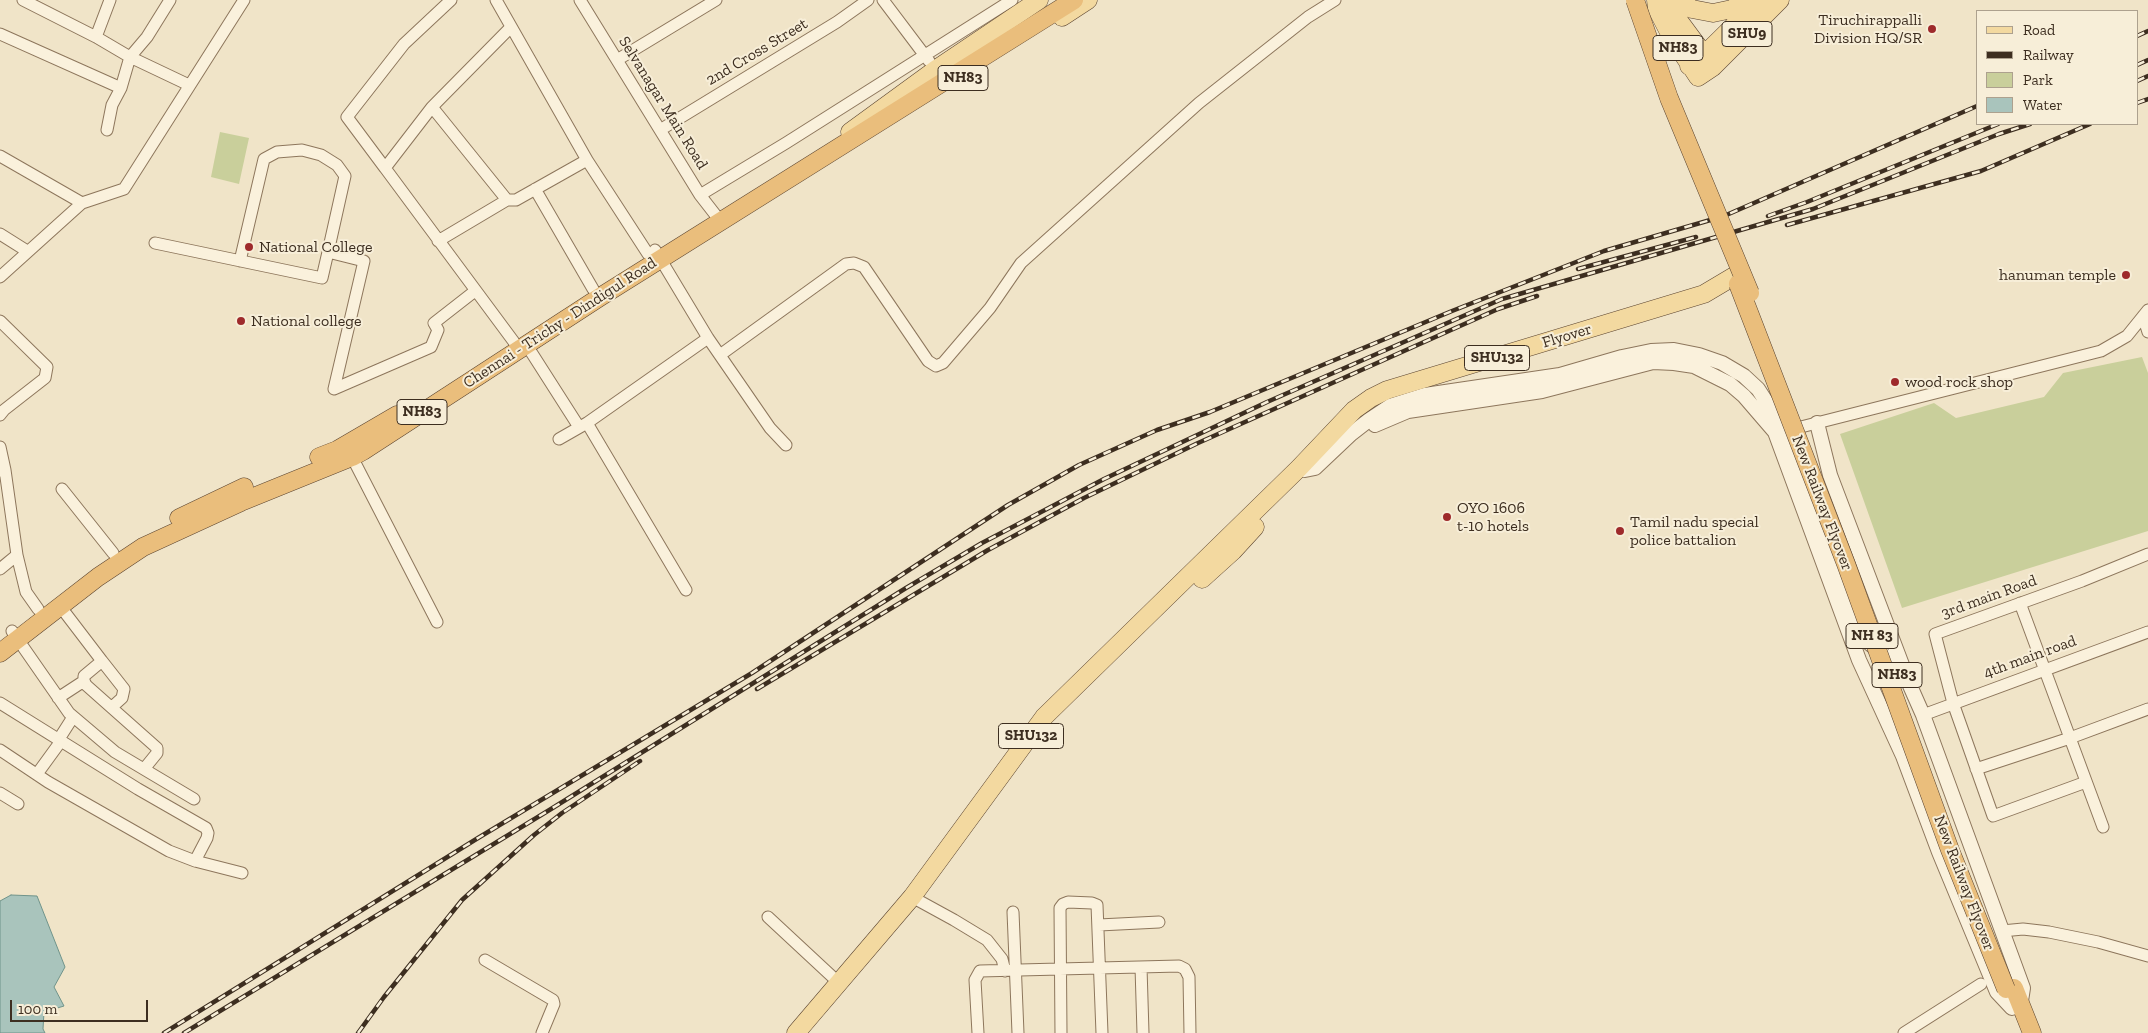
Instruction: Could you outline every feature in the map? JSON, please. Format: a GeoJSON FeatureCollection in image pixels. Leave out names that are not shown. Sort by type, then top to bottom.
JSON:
{"type":"FeatureCollection","features":[{"type":"Feature","properties":{"kind":"highway","name":"NH83"},"geometry":{"type":"LineString","coordinates":[[862,131],[1066,0]]}},
{"type":"Feature","properties":{"kind":"highway","name":"NH83"},"geometry":{"type":"LineString","coordinates":[[862,131],[1074,0]]}},
{"type":"Feature","properties":{"kind":"highway","name":"New Railway Flyover"},"geometry":{"type":"LineString","coordinates":[[1627,0],[1666,108],[1739,278],[1764,327],[2016,1006]]}},
{"type":"Feature","properties":{"kind":"highway","name":"New Railway Flyover"},"geometry":{"type":"LineString","coordinates":[[1635,0],[1669,98],[1739,278],[1846,564],[1950,850],[2010,989]]}},
{"type":"Feature","properties":{"kind":"highway","name":"Chennai - Trichy - Dindigul Road"},"geometry":{"type":"LineString","coordinates":[[520,343],[593,290],[862,131]]}},
{"type":"Feature","properties":{"kind":"highway","name":"Chennai - Trichy - Dindigul Road"},"geometry":{"type":"LineString","coordinates":[[0,653],[10,637],[38,609],[113,553],[206,504],[288,475],[352,457],[453,386],[654,254]]}},
{"type":"Feature","properties":{"kind":"highway","name":"Chennai - Trichy - Dindigul Road"},"geometry":{"type":"LineString","coordinates":[[10,637],[60,606],[98,577],[144,548],[241,502],[453,386]]}},
{"type":"Feature","properties":{"kind":"highway"},"geometry":{"type":"LineString","coordinates":[[2016,1006],[2022,1033]]}},
{"type":"Feature","properties":{"kind":"highway"},"geometry":{"type":"LineString","coordinates":[[2016,1006],[2032,1033]]}},
{"type":"Feature","properties":{"kind":"main road"},"geometry":{"type":"LineString","coordinates":[[833,148],[930,63],[1039,0]]}},
{"type":"Feature","properties":{"kind":"main road","name":"NH83"},"geometry":{"type":"LineString","coordinates":[[833,148],[854,145],[887,127],[1088,0]]}},
{"type":"Feature","properties":{"kind":"main road"},"geometry":{"type":"LineString","coordinates":[[1657,0],[1668,6],[1708,61]]}},
{"type":"Feature","properties":{"kind":"main road","name":"NH83"},"geometry":{"type":"LineString","coordinates":[[1657,0],[1657,9],[1689,66],[1698,78],[1708,61]]}},
{"type":"Feature","properties":{"kind":"main road"},"geometry":{"type":"LineString","coordinates":[[1679,0],[1692,9],[1713,13],[1732,9],[1746,0]]}},
{"type":"Feature","properties":{"kind":"main road","name":"SHU9"},"geometry":{"type":"LineString","coordinates":[[1708,61],[1760,0]]}},
{"type":"Feature","properties":{"kind":"main road","name":"SHU9"},"geometry":{"type":"LineString","coordinates":[[1708,61],[1780,0]]}},
{"type":"Feature","properties":{"kind":"main road","name":"Flyover"},"geometry":{"type":"LineString","coordinates":[[1310,463],[1360,414],[1390,396],[1676,310],[1716,295],[1739,278]]}},
{"type":"Feature","properties":{"kind":"main road","name":"SHU132"},"geometry":{"type":"LineString","coordinates":[[796,1033],[914,898],[1044,717],[1310,463]]}},
{"type":"Feature","properties":{"kind":"main road"},"geometry":{"type":"LineString","coordinates":[[806,1033],[914,898]]}},
{"type":"Feature","properties":{"kind":"street"},"geometry":{"type":"LineString","coordinates":[[22,0],[96,37],[130,57],[189,84]]}},
{"type":"Feature","properties":{"kind":"street"},"geometry":{"type":"LineString","coordinates":[[96,37],[110,0]]}},
{"type":"Feature","properties":{"kind":"street"},"geometry":{"type":"LineString","coordinates":[[107,130],[112,105],[120,88],[130,57],[147,37],[170,0]]}},
{"type":"Feature","properties":{"kind":"street"},"geometry":{"type":"LineString","coordinates":[[0,277],[26,251],[82,203],[124,189],[244,0]]}},
{"type":"Feature","properties":{"kind":"street"},"geometry":{"type":"LineString","coordinates":[[451,0],[404,44],[347,117],[475,291],[520,343],[583,425],[686,590]]}},
{"type":"Feature","properties":{"kind":"street"},"geometry":{"type":"LineString","coordinates":[[496,0],[587,160],[654,254],[708,338],[770,428],[786,445]]}},
{"type":"Feature","properties":{"kind":"street","name":"Selvanagar Main Road"},"geometry":{"type":"LineString","coordinates":[[581,0],[700,195],[718,217]]}},
{"type":"Feature","properties":{"kind":"street"},"geometry":{"type":"LineString","coordinates":[[617,60],[716,0]]}},
{"type":"Feature","properties":{"kind":"street","name":"2nd Cross Street"},"geometry":{"type":"LineString","coordinates":[[660,130],[829,27],[868,0]]}},
{"type":"Feature","properties":{"kind":"street"},"geometry":{"type":"LineString","coordinates":[[883,0],[930,63]]}},
{"type":"Feature","properties":{"kind":"street"},"geometry":{"type":"LineString","coordinates":[[700,195],[930,63],[1012,0]]}},
{"type":"Feature","properties":{"kind":"street"},"geometry":{"type":"LineString","coordinates":[[720,355],[846,264],[854,263],[864,268],[928,362],[936,366],[943,363],[990,308],[1021,263],[1199,104],[1308,17],[1335,0]]}},
{"type":"Feature","properties":{"kind":"street"},"geometry":{"type":"LineString","coordinates":[[385,168],[432,107],[511,27]]}},
{"type":"Feature","properties":{"kind":"street"},"geometry":{"type":"LineString","coordinates":[[0,34],[120,88]]}},
{"type":"Feature","properties":{"kind":"street"},"geometry":{"type":"LineString","coordinates":[[432,107],[506,200]]}},
{"type":"Feature","properties":{"kind":"street"},"geometry":{"type":"LineString","coordinates":[[155,243],[240,261],[322,278],[345,176],[337,165],[321,155],[302,150],[277,152],[264,159],[240,261]]}},
{"type":"Feature","properties":{"kind":"street"},"geometry":{"type":"LineString","coordinates":[[0,156],[82,203]]}},
{"type":"Feature","properties":{"kind":"street"},"geometry":{"type":"LineString","coordinates":[[438,241],[506,200],[516,200],[587,160]]}},
{"type":"Feature","properties":{"kind":"street"},"geometry":{"type":"LineString","coordinates":[[535,189],[593,290]]}},
{"type":"Feature","properties":{"kind":"street"},"geometry":{"type":"LineString","coordinates":[[0,234],[26,251]]}},
{"type":"Feature","properties":{"kind":"street"},"geometry":{"type":"LineString","coordinates":[[328,252],[364,261],[334,389],[431,347],[438,330],[434,323],[475,291]]}},
{"type":"Feature","properties":{"kind":"street"},"geometry":{"type":"LineString","coordinates":[[1780,432],[2101,351],[2126,336],[2145,313]]}},
{"type":"Feature","properties":{"kind":"street"},"geometry":{"type":"LineString","coordinates":[[2145,313],[2148,332]]}},
{"type":"Feature","properties":{"kind":"street"},"geometry":{"type":"LineString","coordinates":[[0,321],[47,367],[45,378],[1,410]]}},
{"type":"Feature","properties":{"kind":"street"},"geometry":{"type":"LineString","coordinates":[[559,439],[583,425],[708,338]]}},
{"type":"Feature","properties":{"kind":"street"},"geometry":{"type":"LineString","coordinates":[[1310,463],[1328,462],[1372,426],[1408,411],[1542,391],[1653,362],[1694,366],[1730,384],[1780,432],[1857,622],[1868,642],[1905,674]]}},
{"type":"Feature","properties":{"kind":"street"},"geometry":{"type":"LineString","coordinates":[[1780,432],[1859,660],[1903,756],[1939,852],[1998,992],[2016,1006],[2023,988],[1923,715],[1905,674],[1830,475],[1817,424]]}},
{"type":"Feature","properties":{"kind":"street"},"geometry":{"type":"LineString","coordinates":[[0,447],[3,476],[12,509],[17,555],[26,592],[38,609]]}},
{"type":"Feature","properties":{"kind":"street"},"geometry":{"type":"LineString","coordinates":[[352,457],[437,622]]}},
{"type":"Feature","properties":{"kind":"street"},"geometry":{"type":"LineString","coordinates":[[62,489],[113,553]]}},
{"type":"Feature","properties":{"kind":"street","name":"3rd main Road"},"geometry":{"type":"LineString","coordinates":[[2086,782],[1993,816],[1953,702],[1935,634],[2082,581],[2148,554]]}},
{"type":"Feature","properties":{"kind":"street"},"geometry":{"type":"LineString","coordinates":[[0,569],[17,555]]}},
{"type":"Feature","properties":{"kind":"street"},"geometry":{"type":"LineString","coordinates":[[2020,603],[2103,827]]}},
{"type":"Feature","properties":{"kind":"street"},"geometry":{"type":"LineString","coordinates":[[60,606],[124,689],[122,698],[112,707]]}},
{"type":"Feature","properties":{"kind":"street","name":"4th main road"},"geometry":{"type":"LineString","coordinates":[[1923,715],[1953,702],[2148,632]]}},
{"type":"Feature","properties":{"kind":"street"},"geometry":{"type":"LineString","coordinates":[[10,637],[74,717],[115,752],[194,799]]}},
{"type":"Feature","properties":{"kind":"street"},"geometry":{"type":"LineString","coordinates":[[58,698],[84,681],[84,676],[102,660]]}},
{"type":"Feature","properties":{"kind":"street"},"geometry":{"type":"LineString","coordinates":[[1859,660],[1867,668],[1897,677],[1905,674]]}},
{"type":"Feature","properties":{"kind":"street"},"geometry":{"type":"LineString","coordinates":[[84,681],[157,748],[157,753],[144,768]]}},
{"type":"Feature","properties":{"kind":"street"},"geometry":{"type":"LineString","coordinates":[[0,703],[138,789],[206,828],[208,833],[195,861]]}},
{"type":"Feature","properties":{"kind":"street"},"geometry":{"type":"LineString","coordinates":[[1976,769],[2070,738],[2148,709]]}},
{"type":"Feature","properties":{"kind":"street"},"geometry":{"type":"LineString","coordinates":[[37,774],[74,717]]}},
{"type":"Feature","properties":{"kind":"street"},"geometry":{"type":"LineString","coordinates":[[0,750],[37,774],[169,851],[195,861],[242,873]]}},
{"type":"Feature","properties":{"kind":"street"},"geometry":{"type":"LineString","coordinates":[[0,792],[18,804]]}},
{"type":"Feature","properties":{"kind":"street"},"geometry":{"type":"LineString","coordinates":[[914,898],[987,940],[1010,971]]}},
{"type":"Feature","properties":{"kind":"street"},"geometry":{"type":"LineString","coordinates":[[1061,1033],[1060,908],[1063,904],[1092,903],[1097,905],[1099,925],[1098,967],[1102,1033]]}},
{"type":"Feature","properties":{"kind":"street"},"geometry":{"type":"LineString","coordinates":[[1013,912],[1010,971],[1018,1033]]}},
{"type":"Feature","properties":{"kind":"street"},"geometry":{"type":"LineString","coordinates":[[768,917],[839,983]]}},
{"type":"Feature","properties":{"kind":"street"},"geometry":{"type":"LineString","coordinates":[[1099,925],[1159,922]]}},
{"type":"Feature","properties":{"kind":"street"},"geometry":{"type":"LineString","coordinates":[[2002,931],[2023,929],[2049,932],[2148,956]]}},
{"type":"Feature","properties":{"kind":"street"},"geometry":{"type":"LineString","coordinates":[[485,960],[553,1000],[554,1004],[542,1033]]}},
{"type":"Feature","properties":{"kind":"street"},"geometry":{"type":"LineString","coordinates":[[978,1033],[975,980],[980,971],[1179,966],[1186,969],[1189,977],[1190,1033]]}},
{"type":"Feature","properties":{"kind":"street"},"geometry":{"type":"LineString","coordinates":[[1142,967],[1143,1033]]}},
{"type":"Feature","properties":{"kind":"street"},"geometry":{"type":"LineString","coordinates":[[1904,1033],[1981,984]]}},
{"type":"Feature","properties":{"kind":"green space"},"geometry":{"type":"Polygon","coordinates":[[[220,132],[249,138],[239,184],[211,177],[220,132]]]}},
{"type":"Feature","properties":{"kind":"green space"},"geometry":{"type":"Polygon","coordinates":[[[2142,357],[2148,373],[2148,531],[1902,608],[1840,434],[1934,403],[1956,418],[2044,397],[2063,373],[2142,357]]]}},
{"type":"Feature","properties":{"kind":"water"},"geometry":{"type":"Polygon","coordinates":[[[11,895],[37,896],[65,967],[54,987],[64,1006],[44,1012],[43,1029],[45,1033],[0,1033],[0,901],[11,895]]]}},
{"type":"Feature","properties":{"kind":"railway"},"geometry":{"type":"LineString","coordinates":[[2138,36],[2148,31]]}},
{"type":"Feature","properties":{"kind":"railway"},"geometry":{"type":"LineString","coordinates":[[2138,65],[2148,60]]}},
{"type":"Feature","properties":{"kind":"railway"},"geometry":{"type":"LineString","coordinates":[[2138,81],[2148,76]]}},
{"type":"Feature","properties":{"kind":"railway"},"geometry":{"type":"LineString","coordinates":[[2138,103],[2148,99]]}},
{"type":"Feature","properties":{"kind":"railway"},"geometry":{"type":"LineString","coordinates":[[164,1033],[478,838],[752,673],[1008,505],[1079,465],[1157,430],[1210,412],[1452,311],[1604,251],[1724,216],[1976,106]]}},
{"type":"Feature","properties":{"kind":"railway"},"geometry":{"type":"LineString","coordinates":[[1768,216],[1996,125]]}},
{"type":"Feature","properties":{"kind":"railway"},"geometry":{"type":"LineString","coordinates":[[184,1033],[551,809],[906,588],[982,543],[1104,479],[1267,402],[1502,299],[1813,209],[1999,134],[2027,125]]}},
{"type":"Feature","properties":{"kind":"railway"},"geometry":{"type":"LineString","coordinates":[[1787,225],[1981,171],[2088,125]]}},
{"type":"Feature","properties":{"kind":"railway"},"geometry":{"type":"LineString","coordinates":[[1578,269],[1696,237]]}},
{"type":"Feature","properties":{"kind":"railway"},"geometry":{"type":"LineString","coordinates":[[757,689],[988,550],[1084,498],[1198,443],[1498,309],[1537,296]]}},
{"type":"Feature","properties":{"kind":"railway"},"geometry":{"type":"LineString","coordinates":[[358,1033],[384,997],[462,900],[534,835],[562,813],[640,761]]}},
{"type":"Feature","properties":{"kind":"place","name":"Tiruchirappalli Division HQ/SR"},"geometry":{"type":"Point","coordinates":[1932,29]}},
{"type":"Feature","properties":{"kind":"place","name":"National College"},"geometry":{"type":"Point","coordinates":[249,247]}},
{"type":"Feature","properties":{"kind":"place","name":"hanuman temple"},"geometry":{"type":"Point","coordinates":[2126,275]}},
{"type":"Feature","properties":{"kind":"place","name":"National college"},"geometry":{"type":"Point","coordinates":[241,321]}},
{"type":"Feature","properties":{"kind":"place","name":"wood rock shop"},"geometry":{"type":"Point","coordinates":[1895,382]}},
{"type":"Feature","properties":{"kind":"place","name":"OYO 1606 t-10 hotels"},"geometry":{"type":"Point","coordinates":[1447,517]}},
{"type":"Feature","properties":{"kind":"place","name":"Tamil nadu special police battalion"},"geometry":{"type":"Point","coordinates":[1620,531]}}]}
